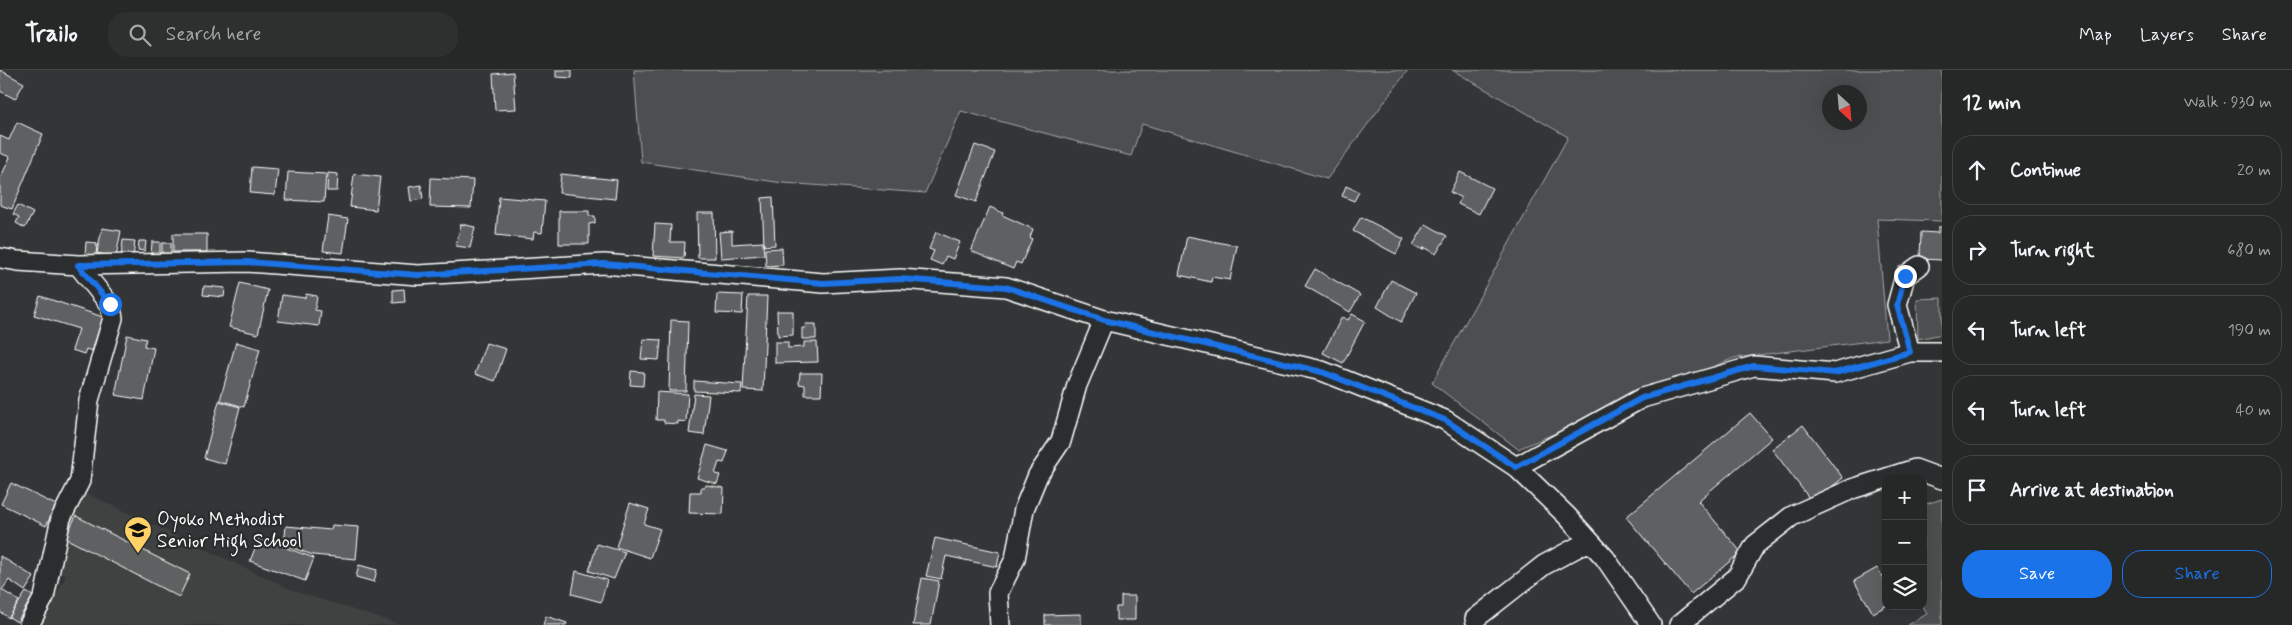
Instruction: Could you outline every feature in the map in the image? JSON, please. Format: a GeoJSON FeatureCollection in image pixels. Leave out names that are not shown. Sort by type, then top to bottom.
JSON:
{"type":"FeatureCollection","features":[{"type":"Feature","properties":{"kind":"street"},"geometry":{"type":"LineString","coordinates":[[0,258],[78,265],[247,262],[418,275],[604,264],[823,283],[900,279],[1006,287],[1104,320],[1322,372],[1445,420],[1516,467],[1605,558],[1651,625]]}},
{"type":"Feature","properties":{"kind":"street"},"geometry":{"type":"LineString","coordinates":[[30,625],[44,598],[61,518],[80,481],[89,400],[113,318],[110,304],[78,265]]}},
{"type":"Feature","properties":{"kind":"street"},"geometry":{"type":"LineString","coordinates":[[1910,352],[1897,305],[1905,276],[1919,266]]}},
{"type":"Feature","properties":{"kind":"street"},"geometry":{"type":"LineString","coordinates":[[1000,625],[998,593],[1015,559],[1024,509],[1038,475],[1061,441],[1077,385],[1104,320]]}},
{"type":"Feature","properties":{"kind":"street"},"geometry":{"type":"LineString","coordinates":[[1516,467],[1642,398],[1754,366],[1835,373],[1910,352],[1942,352]]}},
{"type":"Feature","properties":{"kind":"street"},"geometry":{"type":"LineString","coordinates":[[1679,625],[1738,577],[1755,545],[1792,516],[1852,489],[1914,469],[1942,479]]}},
{"type":"Feature","properties":{"kind":"street"},"geometry":{"type":"LineString","coordinates":[[1474,619],[1544,566],[1589,541]]}},
{"type":"Feature","properties":{"kind":"shaded area"},"geometry":{"type":"Polygon","coordinates":[[[634,70],[1408,70],[1327,179],[1142,124],[1131,156],[961,111],[925,193],[783,183],[641,162],[634,70]]]}},
{"type":"Feature","properties":{"kind":"shaded area"},"geometry":{"type":"Polygon","coordinates":[[[1452,70],[1942,70],[1942,221],[1877,219],[1887,339],[1734,358],[1518,449],[1432,383],[1568,137],[1452,70]]]}},
{"type":"Feature","properties":{"kind":"shaded area"},"geometry":{"type":"Polygon","coordinates":[[[1942,298],[1942,334],[1918,339],[1917,299],[1942,298]]]}},
{"type":"Feature","properties":{"kind":"shaded area","name":"Oyoko Methodist Senior High School"},"geometry":{"type":"Polygon","coordinates":[[[85,493],[297,592],[401,625],[40,625],[66,576],[57,571],[62,537],[85,493]]]}},
{"type":"Feature","properties":{"kind":"shaded area"},"geometry":{"type":"Polygon","coordinates":[[[1942,499],[1942,625],[1908,625],[1927,614],[1925,610],[1927,610],[1927,504],[1942,499]]]}},
{"type":"Feature","properties":{"kind":"building"},"geometry":{"type":"Polygon","coordinates":[[[0,70],[24,83],[15,99],[0,91],[0,70]]]}},
{"type":"Feature","properties":{"kind":"building"},"geometry":{"type":"Polygon","coordinates":[[[556,70],[572,70],[572,78],[556,77],[556,70]]]}},
{"type":"Feature","properties":{"kind":"building"},"geometry":{"type":"Polygon","coordinates":[[[513,72],[516,109],[495,110],[493,74],[513,72]]]}},
{"type":"Feature","properties":{"kind":"building"},"geometry":{"type":"Polygon","coordinates":[[[17,122],[43,134],[12,209],[0,205],[0,179],[10,157],[0,153],[0,136],[9,140],[17,122]]]}},
{"type":"Feature","properties":{"kind":"building"},"geometry":{"type":"Polygon","coordinates":[[[975,145],[995,152],[976,202],[956,195],[975,145]]]}},
{"type":"Feature","properties":{"kind":"building"},"geometry":{"type":"Polygon","coordinates":[[[252,167],[278,169],[275,195],[250,193],[252,167]]]}},
{"type":"Feature","properties":{"kind":"building"},"geometry":{"type":"Polygon","coordinates":[[[288,172],[326,174],[324,202],[286,200],[288,172]]]}},
{"type":"Feature","properties":{"kind":"building"},"geometry":{"type":"Polygon","coordinates":[[[1460,172],[1492,188],[1479,214],[1458,204],[1461,198],[1450,192],[1460,172]]]}},
{"type":"Feature","properties":{"kind":"building"},"geometry":{"type":"Polygon","coordinates":[[[328,173],[338,174],[337,191],[327,191],[328,173]]]}},
{"type":"Feature","properties":{"kind":"building"},"geometry":{"type":"Polygon","coordinates":[[[354,174],[380,177],[376,210],[350,207],[354,174]]]}},
{"type":"Feature","properties":{"kind":"building"},"geometry":{"type":"Polygon","coordinates":[[[561,174],[617,180],[615,199],[559,193],[561,174]]]}},
{"type":"Feature","properties":{"kind":"building"},"geometry":{"type":"Polygon","coordinates":[[[431,178],[473,180],[471,208],[430,207],[431,178]]]}},
{"type":"Feature","properties":{"kind":"building"},"geometry":{"type":"Polygon","coordinates":[[[421,185],[423,199],[411,201],[409,187],[421,185]]]}},
{"type":"Feature","properties":{"kind":"building"},"geometry":{"type":"Polygon","coordinates":[[[1346,186],[1359,192],[1354,201],[1342,196],[1346,186]]]}},
{"type":"Feature","properties":{"kind":"building"},"geometry":{"type":"Polygon","coordinates":[[[499,197],[545,201],[542,233],[534,232],[533,239],[496,235],[499,197]]]}},
{"type":"Feature","properties":{"kind":"building"},"geometry":{"type":"Polygon","coordinates":[[[773,197],[775,245],[764,246],[762,198],[773,197]]]}},
{"type":"Feature","properties":{"kind":"building"},"geometry":{"type":"Polygon","coordinates":[[[18,205],[33,213],[25,228],[16,223],[19,217],[13,214],[18,205]]]}},
{"type":"Feature","properties":{"kind":"building"},"geometry":{"type":"Polygon","coordinates":[[[990,207],[1003,213],[1002,215],[1033,229],[1030,237],[1032,239],[1021,264],[1016,262],[1013,269],[971,251],[990,207]]]}},
{"type":"Feature","properties":{"kind":"building"},"geometry":{"type":"Polygon","coordinates":[[[559,211],[589,211],[589,216],[595,216],[595,223],[589,224],[589,244],[559,244],[559,211]]]}},
{"type":"Feature","properties":{"kind":"building"},"geometry":{"type":"Polygon","coordinates":[[[697,213],[714,213],[715,258],[698,258],[697,213]]]}},
{"type":"Feature","properties":{"kind":"building"},"geometry":{"type":"Polygon","coordinates":[[[328,216],[348,219],[343,253],[323,251],[328,216]]]}},
{"type":"Feature","properties":{"kind":"building"},"geometry":{"type":"Polygon","coordinates":[[[1361,217],[1404,239],[1396,254],[1353,231],[1361,217]]]}},
{"type":"Feature","properties":{"kind":"building"},"geometry":{"type":"Polygon","coordinates":[[[461,224],[475,227],[470,248],[456,246],[461,224]]]}},
{"type":"Feature","properties":{"kind":"building"},"geometry":{"type":"Polygon","coordinates":[[[655,224],[671,225],[670,242],[685,242],[684,258],[653,256],[655,224]]]}},
{"type":"Feature","properties":{"kind":"building"},"geometry":{"type":"Polygon","coordinates":[[[1426,224],[1447,236],[1436,254],[1424,247],[1423,250],[1413,245],[1426,224]]]}},
{"type":"Feature","properties":{"kind":"building"},"geometry":{"type":"Polygon","coordinates":[[[1938,227],[1942,227],[1942,260],[1920,259],[1921,232],[1938,233],[1938,227]]]}},
{"type":"Feature","properties":{"kind":"building"},"geometry":{"type":"Polygon","coordinates":[[[102,228],[121,231],[116,257],[97,253],[102,228]]]}},
{"type":"Feature","properties":{"kind":"building"},"geometry":{"type":"Polygon","coordinates":[[[732,231],[732,244],[763,242],[764,255],[721,258],[719,232],[732,231]]]}},
{"type":"Feature","properties":{"kind":"building"},"geometry":{"type":"Polygon","coordinates":[[[936,232],[960,242],[953,259],[946,256],[942,265],[930,260],[934,251],[929,249],[936,232]]]}},
{"type":"Feature","properties":{"kind":"building"},"geometry":{"type":"Polygon","coordinates":[[[173,234],[207,234],[207,252],[173,252],[173,234]]]}},
{"type":"Feature","properties":{"kind":"building"},"geometry":{"type":"Polygon","coordinates":[[[1187,236],[1237,246],[1230,280],[1212,277],[1211,282],[1179,275],[1187,236]]]}},
{"type":"Feature","properties":{"kind":"building"},"geometry":{"type":"Polygon","coordinates":[[[123,240],[135,241],[133,259],[121,257],[123,240]]]}},
{"type":"Feature","properties":{"kind":"building"},"geometry":{"type":"Polygon","coordinates":[[[139,241],[146,241],[145,251],[138,250],[139,241]]]}},
{"type":"Feature","properties":{"kind":"building"},"geometry":{"type":"Polygon","coordinates":[[[86,242],[97,243],[96,256],[85,255],[86,242]]]}},
{"type":"Feature","properties":{"kind":"building"},"geometry":{"type":"Polygon","coordinates":[[[152,242],[160,242],[160,256],[151,256],[152,242]]]}},
{"type":"Feature","properties":{"kind":"building"},"geometry":{"type":"Polygon","coordinates":[[[162,243],[171,243],[171,257],[162,257],[162,243]]]}},
{"type":"Feature","properties":{"kind":"building"},"geometry":{"type":"Polygon","coordinates":[[[782,248],[783,265],[766,266],[765,249],[782,248]]]}},
{"type":"Feature","properties":{"kind":"building"},"geometry":{"type":"Polygon","coordinates":[[[1315,269],[1360,295],[1350,312],[1305,286],[1315,269]]]}},
{"type":"Feature","properties":{"kind":"building"},"geometry":{"type":"Polygon","coordinates":[[[1391,280],[1416,293],[1401,322],[1377,307],[1391,280]]]}},
{"type":"Feature","properties":{"kind":"building"},"geometry":{"type":"Polygon","coordinates":[[[240,283],[268,290],[258,334],[229,327],[240,283]]]}},
{"type":"Feature","properties":{"kind":"building"},"geometry":{"type":"Polygon","coordinates":[[[204,286],[225,288],[224,297],[203,295],[204,286]]]}},
{"type":"Feature","properties":{"kind":"building"},"geometry":{"type":"Polygon","coordinates":[[[404,289],[405,302],[393,303],[393,290],[404,289]]]}},
{"type":"Feature","properties":{"kind":"building"},"geometry":{"type":"Polygon","coordinates":[[[306,294],[317,296],[315,310],[321,311],[319,326],[278,321],[282,295],[305,298],[306,294]]]}},
{"type":"Feature","properties":{"kind":"building"},"geometry":{"type":"Polygon","coordinates":[[[717,294],[743,295],[742,314],[716,313],[717,294]]]}},
{"type":"Feature","properties":{"kind":"building"},"geometry":{"type":"Polygon","coordinates":[[[40,296],[103,317],[92,351],[86,349],[84,354],[72,350],[79,329],[34,315],[40,296]]]}},
{"type":"Feature","properties":{"kind":"building"},"geometry":{"type":"Polygon","coordinates":[[[748,296],[767,296],[763,391],[743,390],[748,296]]]}},
{"type":"Feature","properties":{"kind":"building"},"geometry":{"type":"Polygon","coordinates":[[[777,311],[793,311],[793,335],[778,336],[777,311]]]}},
{"type":"Feature","properties":{"kind":"building"},"geometry":{"type":"Polygon","coordinates":[[[1352,314],[1365,321],[1343,363],[1323,353],[1342,317],[1348,320],[1352,314]]]}},
{"type":"Feature","properties":{"kind":"building"},"geometry":{"type":"Polygon","coordinates":[[[671,320],[688,321],[686,391],[669,391],[671,320]]]}},
{"type":"Feature","properties":{"kind":"building"},"geometry":{"type":"Polygon","coordinates":[[[805,324],[816,324],[816,339],[802,339],[802,328],[806,328],[805,324]]]}},
{"type":"Feature","properties":{"kind":"building"},"geometry":{"type":"Polygon","coordinates":[[[127,335],[146,339],[144,346],[154,348],[144,400],[115,395],[127,335]]]}},
{"type":"Feature","properties":{"kind":"building"},"geometry":{"type":"Polygon","coordinates":[[[643,339],[661,340],[659,360],[641,359],[643,339]]]}},
{"type":"Feature","properties":{"kind":"building"},"geometry":{"type":"Polygon","coordinates":[[[236,342],[260,349],[244,407],[220,400],[236,342]]]}},
{"type":"Feature","properties":{"kind":"building"},"geometry":{"type":"Polygon","coordinates":[[[775,342],[788,342],[788,348],[804,347],[804,342],[817,342],[818,362],[775,363],[775,342]]]}},
{"type":"Feature","properties":{"kind":"building"},"geometry":{"type":"Polygon","coordinates":[[[486,343],[506,349],[495,381],[475,374],[486,343]]]}},
{"type":"Feature","properties":{"kind":"building"},"geometry":{"type":"Polygon","coordinates":[[[631,371],[644,372],[643,386],[630,385],[631,371]]]}},
{"type":"Feature","properties":{"kind":"building"},"geometry":{"type":"Polygon","coordinates":[[[800,373],[822,373],[821,395],[805,395],[805,385],[799,384],[800,373]]]}},
{"type":"Feature","properties":{"kind":"building"},"geometry":{"type":"Polygon","coordinates":[[[694,381],[742,384],[741,393],[694,391],[694,381]]]}},
{"type":"Feature","properties":{"kind":"building"},"geometry":{"type":"Polygon","coordinates":[[[657,392],[688,394],[686,422],[678,421],[678,424],[664,423],[664,420],[656,420],[657,392]]]}},
{"type":"Feature","properties":{"kind":"building"},"geometry":{"type":"Polygon","coordinates":[[[694,394],[709,395],[704,435],[689,433],[694,394]]]}},
{"type":"Feature","properties":{"kind":"building"},"geometry":{"type":"Polygon","coordinates":[[[219,401],[240,407],[225,464],[204,458],[219,401]]]}},
{"type":"Feature","properties":{"kind":"building"},"geometry":{"type":"Polygon","coordinates":[[[1750,413],[1772,438],[1698,501],[1741,552],[1691,594],[1626,517],[1750,413]]]}},
{"type":"Feature","properties":{"kind":"building"},"geometry":{"type":"Polygon","coordinates":[[[1803,425],[1843,478],[1812,502],[1772,449],[1803,425]]]}},
{"type":"Feature","properties":{"kind":"building"},"geometry":{"type":"Polygon","coordinates":[[[707,445],[728,451],[724,463],[719,462],[715,474],[720,475],[717,484],[697,478],[707,445]]]}},
{"type":"Feature","properties":{"kind":"building"},"geometry":{"type":"Polygon","coordinates":[[[11,483],[56,505],[46,526],[1,504],[11,483]]]}},
{"type":"Feature","properties":{"kind":"building"},"geometry":{"type":"Polygon","coordinates":[[[706,485],[724,488],[723,514],[689,513],[690,492],[701,492],[701,487],[706,485]]]}},
{"type":"Feature","properties":{"kind":"building"},"geometry":{"type":"Polygon","coordinates":[[[630,503],[649,509],[644,524],[660,529],[650,558],[616,547],[630,503]]]}},
{"type":"Feature","properties":{"kind":"building"},"geometry":{"type":"Polygon","coordinates":[[[76,516],[190,574],[179,597],[65,538],[76,516]]]}},
{"type":"Feature","properties":{"kind":"building"},"geometry":{"type":"Polygon","coordinates":[[[332,525],[359,527],[356,559],[313,555],[284,545],[286,526],[331,530],[332,525]]]}},
{"type":"Feature","properties":{"kind":"building"},"geometry":{"type":"Polygon","coordinates":[[[259,538],[314,558],[305,581],[250,561],[259,538]]]}},
{"type":"Feature","properties":{"kind":"building"},"geometry":{"type":"Polygon","coordinates":[[[935,538],[1000,552],[997,567],[946,556],[941,579],[926,576],[935,538]]]}},
{"type":"Feature","properties":{"kind":"building"},"geometry":{"type":"Polygon","coordinates":[[[597,544],[625,552],[614,579],[589,571],[597,544]]]}},
{"type":"Feature","properties":{"kind":"building"},"geometry":{"type":"Polygon","coordinates":[[[0,556],[34,577],[25,591],[9,580],[2,590],[19,601],[9,618],[0,612],[0,556]]]}},
{"type":"Feature","properties":{"kind":"building"},"geometry":{"type":"Polygon","coordinates":[[[359,565],[377,570],[374,582],[356,577],[359,565]]]}},
{"type":"Feature","properties":{"kind":"building"},"geometry":{"type":"Polygon","coordinates":[[[1877,568],[1882,576],[1882,608],[1873,613],[1854,581],[1877,568]]]}},
{"type":"Feature","properties":{"kind":"building"},"geometry":{"type":"Polygon","coordinates":[[[576,571],[607,580],[601,602],[572,594],[576,571]]]}},
{"type":"Feature","properties":{"kind":"building"},"geometry":{"type":"Polygon","coordinates":[[[922,578],[939,581],[931,625],[913,625],[922,578]]]}},
{"type":"Feature","properties":{"kind":"building"},"geometry":{"type":"Polygon","coordinates":[[[26,592],[33,596],[17,622],[9,617],[26,592]]]}},
{"type":"Feature","properties":{"kind":"building"},"geometry":{"type":"Polygon","coordinates":[[[1121,596],[1135,596],[1135,620],[1116,620],[1116,607],[1121,607],[1121,596]]]}},
{"type":"Feature","properties":{"kind":"building"},"geometry":{"type":"Polygon","coordinates":[[[1081,614],[1081,625],[1045,625],[1045,615],[1081,614]]]}},
{"type":"Feature","properties":{"kind":"building"},"geometry":{"type":"Polygon","coordinates":[[[546,616],[567,623],[566,625],[543,625],[546,616]]]}},
{"type":"Feature","properties":{"kind":"place","name":"Oyoko Methodist Senior High School"},"geometry":{"type":"Point","coordinates":[138,554]}},
{"type":"Feature","properties":{"kind":"route"},"geometry":{"type":"LineString","coordinates":[[110,304],[78,265],[247,262],[418,275],[604,264],[823,283],[900,279],[1006,287],[1104,320],[1322,372],[1445,420],[1516,467],[1642,398],[1754,366],[1835,373],[1910,352],[1897,305],[1905,276]]}}]}
